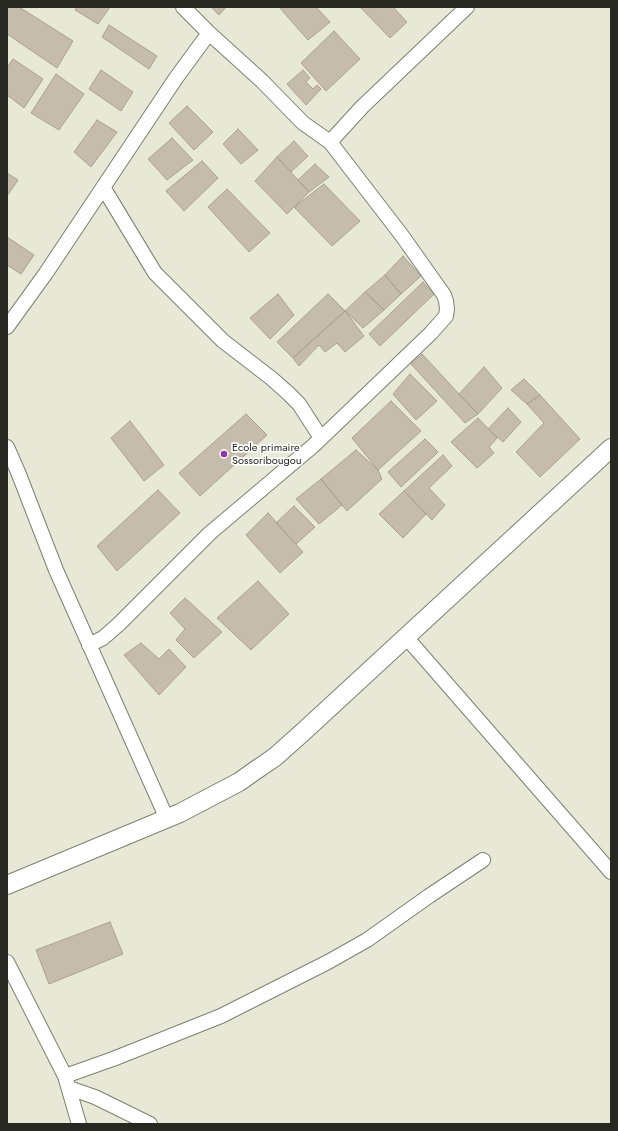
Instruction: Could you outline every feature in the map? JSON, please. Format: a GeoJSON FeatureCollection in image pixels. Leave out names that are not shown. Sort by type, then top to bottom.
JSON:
{"type":"FeatureCollection","features":[{"type":"Feature","properties":{"kind":"street"},"geometry":{"type":"LineString","coordinates":[[89,645],[102,638],[119,624],[210,533],[280,475],[321,438],[431,333],[446,316],[447,308],[444,295],[403,237],[330,142],[303,123],[262,81],[183,7]]}},
{"type":"Feature","properties":{"kind":"street"},"geometry":{"type":"LineString","coordinates":[[330,142],[362,107],[467,7]]}},
{"type":"Feature","properties":{"kind":"street"},"geometry":{"type":"LineString","coordinates":[[7,327],[46,273],[176,78],[210,33]]}},
{"type":"Feature","properties":{"kind":"street"},"geometry":{"type":"LineString","coordinates":[[103,187],[155,272],[223,341],[288,392],[299,404],[321,438]]}},
{"type":"Feature","properties":{"kind":"street"},"geometry":{"type":"LineString","coordinates":[[7,447],[56,570],[167,819]]}},
{"type":"Feature","properties":{"kind":"street"},"geometry":{"type":"LineString","coordinates":[[7,885],[180,813],[239,782],[275,756],[611,448]]}},
{"type":"Feature","properties":{"kind":"street"},"geometry":{"type":"LineString","coordinates":[[406,636],[611,872]]}},
{"type":"Feature","properties":{"kind":"street"},"geometry":{"type":"LineString","coordinates":[[67,1082],[113,1059],[221,1016],[328,962],[368,940],[429,896],[483,860]]}},
{"type":"Feature","properties":{"kind":"street"},"geometry":{"type":"LineString","coordinates":[[7,962],[67,1082],[79,1124]]}},
{"type":"Feature","properties":{"kind":"street"},"geometry":{"type":"LineString","coordinates":[[67,1082],[150,1124]]}},
{"type":"Feature","properties":{"kind":"building"},"geometry":{"type":"Polygon","coordinates":[[[7,7],[19,7],[73,41],[57,68],[7,34],[7,7]]]}},
{"type":"Feature","properties":{"kind":"building"},"geometry":{"type":"Polygon","coordinates":[[[77,7],[110,7],[98,24],[75,10],[77,7]]]}},
{"type":"Feature","properties":{"kind":"building"},"geometry":{"type":"Polygon","coordinates":[[[211,7],[226,7],[219,15],[211,7]]]}},
{"type":"Feature","properties":{"kind":"building"},"geometry":{"type":"Polygon","coordinates":[[[279,7],[316,7],[330,22],[308,40],[279,7]]]}},
{"type":"Feature","properties":{"kind":"building"},"geometry":{"type":"Polygon","coordinates":[[[360,7],[393,7],[407,22],[390,38],[360,7]]]}},
{"type":"Feature","properties":{"kind":"building"},"geometry":{"type":"Polygon","coordinates":[[[109,25],[157,56],[149,69],[102,37],[109,25]]]}},
{"type":"Feature","properties":{"kind":"building"},"geometry":{"type":"Polygon","coordinates":[[[334,31],[360,59],[326,91],[301,63],[334,31]]]}},
{"type":"Feature","properties":{"kind":"building"},"geometry":{"type":"Polygon","coordinates":[[[13,59],[43,79],[24,108],[7,95],[7,67],[13,59]]]}},
{"type":"Feature","properties":{"kind":"building"},"geometry":{"type":"Polygon","coordinates":[[[101,70],[133,92],[121,111],[89,89],[101,70]]]}},
{"type":"Feature","properties":{"kind":"building"},"geometry":{"type":"Polygon","coordinates":[[[303,70],[310,78],[306,82],[313,89],[317,85],[321,89],[306,105],[287,84],[303,70]]]}},
{"type":"Feature","properties":{"kind":"building"},"geometry":{"type":"Polygon","coordinates":[[[56,74],[84,94],[59,130],[31,113],[56,74]]]}},
{"type":"Feature","properties":{"kind":"building"},"geometry":{"type":"Polygon","coordinates":[[[187,106],[213,132],[194,150],[169,123],[187,106]]]}},
{"type":"Feature","properties":{"kind":"building"},"geometry":{"type":"Polygon","coordinates":[[[97,120],[117,132],[91,167],[74,152],[97,120]]]}},
{"type":"Feature","properties":{"kind":"building"},"geometry":{"type":"Polygon","coordinates":[[[238,129],[258,150],[241,164],[223,144],[238,129]]]}},
{"type":"Feature","properties":{"kind":"building"},"geometry":{"type":"Polygon","coordinates":[[[172,138],[193,160],[167,180],[148,159],[172,138]]]}},
{"type":"Feature","properties":{"kind":"building"},"geometry":{"type":"Polygon","coordinates":[[[294,141],[308,156],[291,172],[277,157],[294,141]]]}},
{"type":"Feature","properties":{"kind":"building"},"geometry":{"type":"Polygon","coordinates":[[[277,157],[309,192],[287,214],[255,181],[277,157]]]}},
{"type":"Feature","properties":{"kind":"building"},"geometry":{"type":"Polygon","coordinates":[[[202,161],[218,178],[184,211],[166,191],[202,161]]]}},
{"type":"Feature","properties":{"kind":"building"},"geometry":{"type":"Polygon","coordinates":[[[315,164],[329,177],[309,192],[298,180],[315,164]]]}},
{"type":"Feature","properties":{"kind":"building"},"geometry":{"type":"Polygon","coordinates":[[[7,173],[18,180],[7,196],[7,173]]]}},
{"type":"Feature","properties":{"kind":"building"},"geometry":{"type":"Polygon","coordinates":[[[324,184],[360,221],[332,246],[294,207],[324,184]]]}},
{"type":"Feature","properties":{"kind":"building"},"geometry":{"type":"Polygon","coordinates":[[[227,189],[270,233],[249,252],[208,207],[227,189]]]}},
{"type":"Feature","properties":{"kind":"building"},"geometry":{"type":"Polygon","coordinates":[[[7,237],[34,255],[21,274],[7,265],[7,237]]]}},
{"type":"Feature","properties":{"kind":"building"},"geometry":{"type":"Polygon","coordinates":[[[403,256],[421,276],[401,294],[385,275],[403,256]]]}},
{"type":"Feature","properties":{"kind":"building"},"geometry":{"type":"Polygon","coordinates":[[[385,275],[401,294],[384,310],[365,292],[385,275]]]}},
{"type":"Feature","properties":{"kind":"building"},"geometry":{"type":"Polygon","coordinates":[[[423,282],[434,294],[380,346],[369,334],[423,282]]]}},
{"type":"Feature","properties":{"kind":"building"},"geometry":{"type":"Polygon","coordinates":[[[365,292],[384,310],[363,328],[345,311],[365,292]]]}},
{"type":"Feature","properties":{"kind":"building"},"geometry":{"type":"Polygon","coordinates":[[[278,294],[294,315],[270,339],[250,318],[278,294]]]}},
{"type":"Feature","properties":{"kind":"building"},"geometry":{"type":"Polygon","coordinates":[[[328,294],[345,311],[293,358],[277,342],[328,294]]]}},
{"type":"Feature","properties":{"kind":"building"},"geometry":{"type":"Polygon","coordinates":[[[345,311],[364,336],[345,352],[337,343],[325,352],[319,345],[299,366],[293,358],[345,311]]]}},
{"type":"Feature","properties":{"kind":"building"},"geometry":{"type":"Polygon","coordinates":[[[422,354],[478,414],[465,423],[411,364],[422,354]]]}},
{"type":"Feature","properties":{"kind":"building"},"geometry":{"type":"Polygon","coordinates":[[[484,367],[502,388],[478,414],[459,394],[484,367]]]}},
{"type":"Feature","properties":{"kind":"building"},"geometry":{"type":"Polygon","coordinates":[[[410,374],[437,401],[416,420],[393,394],[410,374]]]}},
{"type":"Feature","properties":{"kind":"building"},"geometry":{"type":"Polygon","coordinates":[[[524,379],[540,395],[527,404],[511,390],[524,379]]]}},
{"type":"Feature","properties":{"kind":"building"},"geometry":{"type":"Polygon","coordinates":[[[540,395],[580,439],[540,477],[516,452],[544,423],[527,404],[540,395]]]}},
{"type":"Feature","properties":{"kind":"building"},"geometry":{"type":"Polygon","coordinates":[[[391,401],[421,431],[378,470],[352,438],[391,401]]]}},
{"type":"Feature","properties":{"kind":"building"},"geometry":{"type":"Polygon","coordinates":[[[508,408],[521,422],[503,442],[488,429],[508,408]]]}},
{"type":"Feature","properties":{"kind":"building","name":"Ecole primaire Sossoribougou"},"geometry":{"type":"Polygon","coordinates":[[[246,414],[267,435],[200,496],[179,473],[246,414]]]}},
{"type":"Feature","properties":{"kind":"building"},"geometry":{"type":"Polygon","coordinates":[[[478,418],[497,438],[489,447],[494,453],[477,468],[451,442],[478,418]]]}},
{"type":"Feature","properties":{"kind":"building"},"geometry":{"type":"Polygon","coordinates":[[[130,421],[164,465],[144,481],[111,438],[130,421]]]}},
{"type":"Feature","properties":{"kind":"building"},"geometry":{"type":"Polygon","coordinates":[[[425,439],[438,452],[401,487],[388,472],[425,439]]]}},
{"type":"Feature","properties":{"kind":"building"},"geometry":{"type":"Polygon","coordinates":[[[356,450],[378,470],[382,479],[347,511],[321,479],[356,450]]]}},
{"type":"Feature","properties":{"kind":"building"},"geometry":{"type":"Polygon","coordinates":[[[443,455],[452,466],[429,488],[445,505],[432,520],[404,491],[443,455]]]}},
{"type":"Feature","properties":{"kind":"building"},"geometry":{"type":"Polygon","coordinates":[[[321,479],[342,505],[319,524],[296,499],[321,479]]]}},
{"type":"Feature","properties":{"kind":"building"},"geometry":{"type":"Polygon","coordinates":[[[158,490],[180,513],[117,571],[97,546],[158,490]]]}},
{"type":"Feature","properties":{"kind":"building"},"geometry":{"type":"Polygon","coordinates":[[[404,491],[426,514],[403,538],[379,514],[404,491]]]}},
{"type":"Feature","properties":{"kind":"building"},"geometry":{"type":"Polygon","coordinates":[[[294,506],[315,527],[296,544],[276,523],[294,506]]]}},
{"type":"Feature","properties":{"kind":"building"},"geometry":{"type":"Polygon","coordinates":[[[268,513],[303,552],[280,573],[246,535],[268,513]]]}},
{"type":"Feature","properties":{"kind":"building"},"geometry":{"type":"Polygon","coordinates":[[[258,581],[289,614],[251,650],[217,618],[258,581]]]}},
{"type":"Feature","properties":{"kind":"building"},"geometry":{"type":"Polygon","coordinates":[[[185,598],[222,632],[194,658],[176,640],[185,629],[170,613],[185,598]]]}},
{"type":"Feature","properties":{"kind":"building"},"geometry":{"type":"Polygon","coordinates":[[[141,643],[159,659],[169,649],[186,667],[159,695],[124,655],[141,643]]]}},
{"type":"Feature","properties":{"kind":"building"},"geometry":{"type":"Polygon","coordinates":[[[110,922],[123,954],[49,984],[36,950],[110,922]]]}},
{"type":"Feature","properties":{"kind":"place","name":"Ecole primaire Sossoribougou"},"geometry":{"type":"Point","coordinates":[224,454]}}]}
